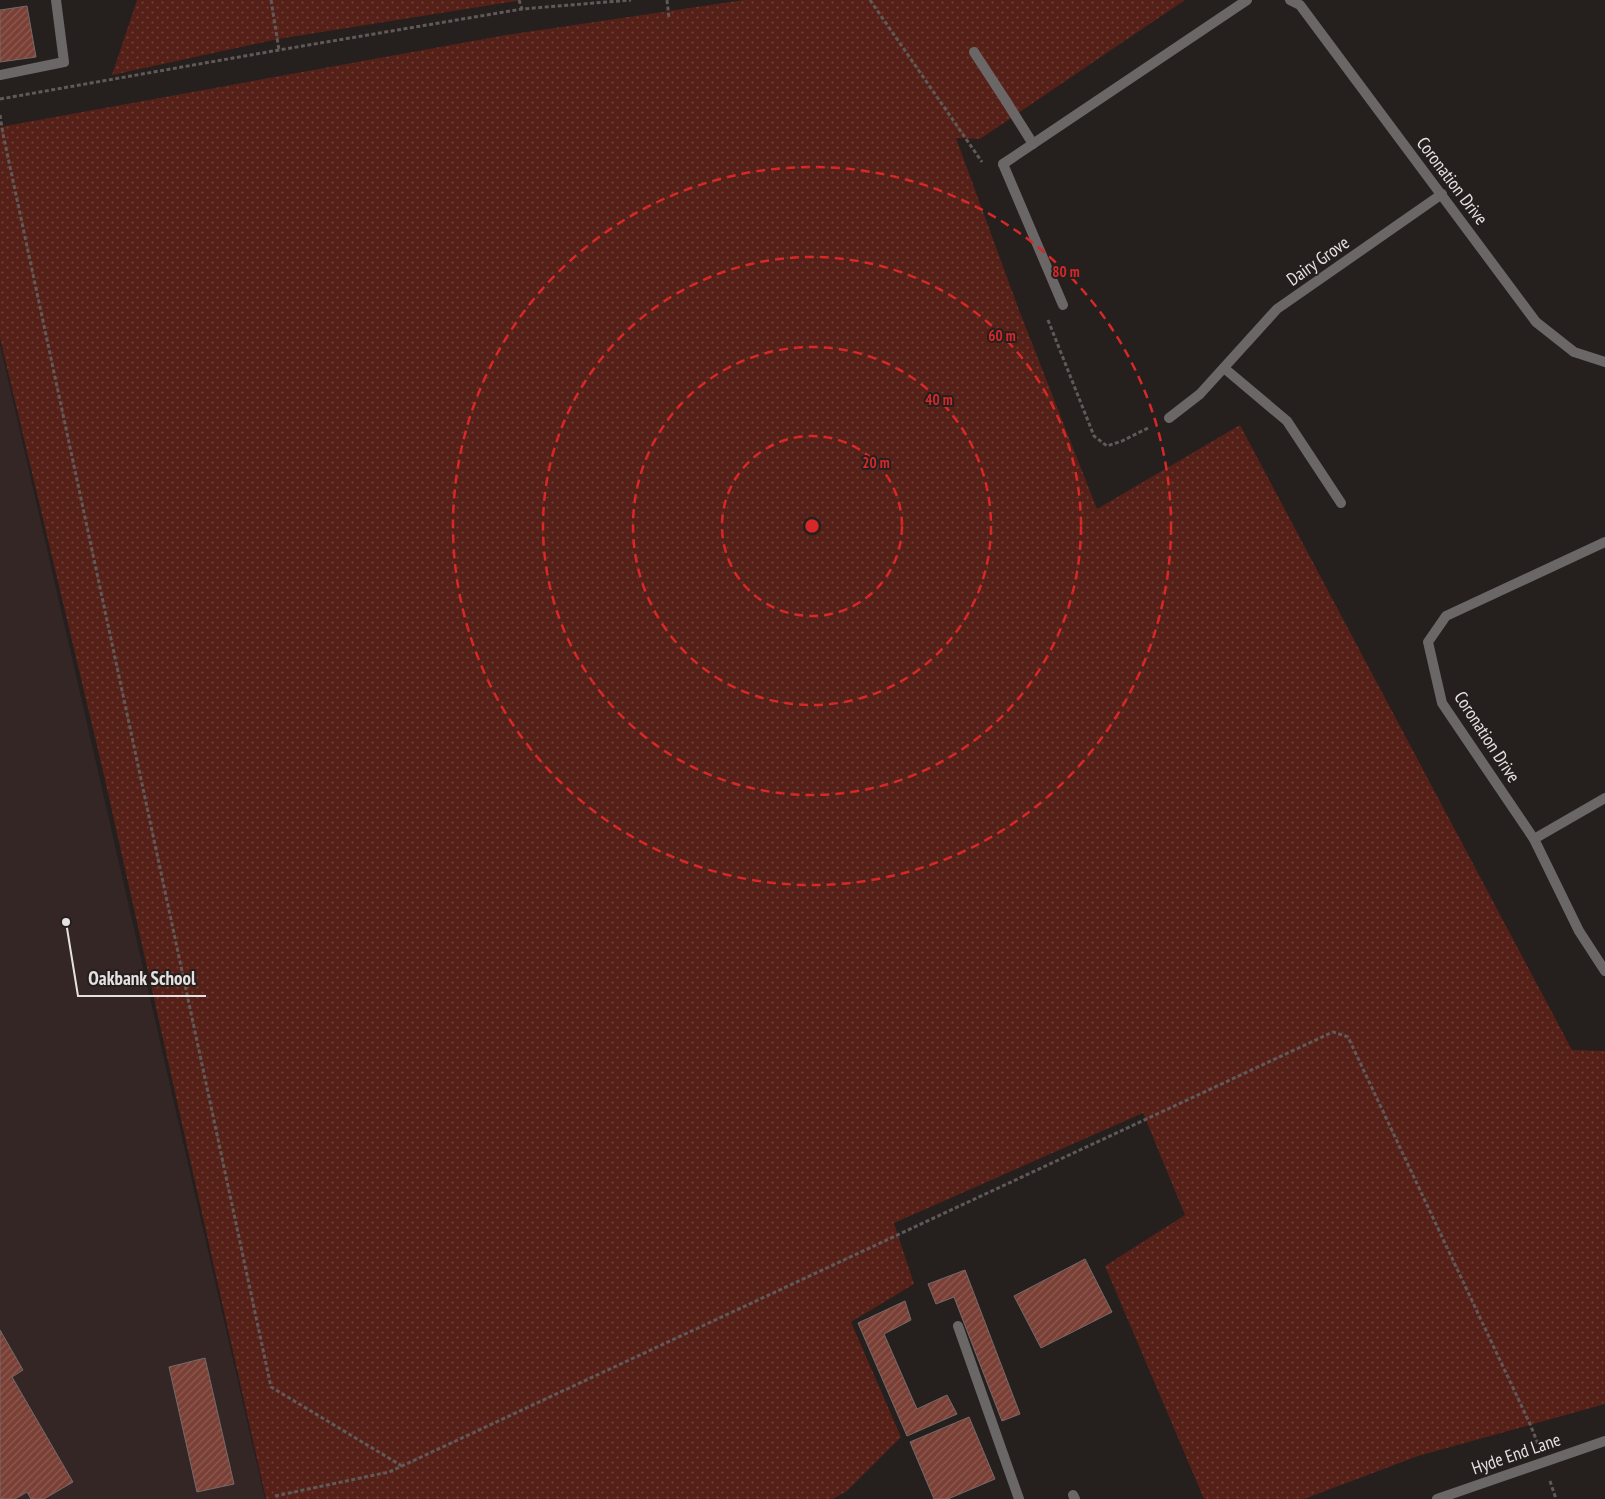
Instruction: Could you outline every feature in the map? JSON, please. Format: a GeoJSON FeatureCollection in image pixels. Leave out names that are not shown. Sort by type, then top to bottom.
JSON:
{"type":"FeatureCollection","features":[{"type":"Feature","properties":{"kind":"street"},"geometry":{"type":"LineString","coordinates":[[0,76],[64,62],[56,0]]}},
{"type":"Feature","properties":{"kind":"street"},"geometry":{"type":"LineString","coordinates":[[1063,305],[1003,164],[1246,0]]}},
{"type":"Feature","properties":{"kind":"street","name":"Coronation Drive"},"geometry":{"type":"LineString","coordinates":[[1290,0],[1300,5],[1536,322],[1574,352],[1605,362]]}},
{"type":"Feature","properties":{"kind":"street"},"geometry":{"type":"LineString","coordinates":[[974,52],[1033,144]]}},
{"type":"Feature","properties":{"kind":"street","name":"Dairy Grove"},"geometry":{"type":"LineString","coordinates":[[1169,418],[1200,394],[1277,309],[1442,194]]}},
{"type":"Feature","properties":{"kind":"street"},"geometry":{"type":"LineString","coordinates":[[1224,368],[1287,421],[1341,503]]}},
{"type":"Feature","properties":{"kind":"street","name":"Coronation Drive"},"geometry":{"type":"LineString","coordinates":[[1605,542],[1446,616],[1428,642],[1442,703],[1534,839],[1579,931],[1605,971]]}},
{"type":"Feature","properties":{"kind":"street"},"geometry":{"type":"LineString","coordinates":[[1534,839],[1605,798]]}},
{"type":"Feature","properties":{"kind":"street"},"geometry":{"type":"LineString","coordinates":[[958,1326],[1019,1499]]}},
{"type":"Feature","properties":{"kind":"street","name":"Hyde End Lane"},"geometry":{"type":"LineString","coordinates":[[1437,1499],[1605,1441]]}},
{"type":"Feature","properties":{"kind":"path"},"geometry":{"type":"LineString","coordinates":[[271,0],[279,50]]}},
{"type":"Feature","properties":{"kind":"path"},"geometry":{"type":"LineString","coordinates":[[519,0],[522,9]]}},
{"type":"Feature","properties":{"kind":"path"},"geometry":{"type":"LineString","coordinates":[[0,99],[522,9],[631,0]]}},
{"type":"Feature","properties":{"kind":"path"},"geometry":{"type":"LineString","coordinates":[[667,0],[670,18]]}},
{"type":"Feature","properties":{"kind":"path"},"geometry":{"type":"LineString","coordinates":[[0,115],[271,1387],[403,1466]]}},
{"type":"Feature","properties":{"kind":"path"},"geometry":{"type":"LineString","coordinates":[[274,1496],[390,1472],[1333,1032],[1348,1037],[1530,1424],[1556,1499]]}},
{"type":"Feature","properties":{"kind":"shaded area"},"geometry":{"type":"Polygon","coordinates":[[[137,0],[522,0],[278,39],[112,75],[137,0]]]}},
{"type":"Feature","properties":{"kind":"shaded area"},"geometry":{"type":"Polygon","coordinates":[[[744,0],[1185,0],[980,139],[956,138],[1019,310],[1097,509],[1240,425],[1572,1050],[1605,1051],[1605,1404],[1418,1456],[1304,1499],[1204,1499],[1105,1266],[1185,1215],[1143,1113],[894,1223],[914,1284],[851,1322],[901,1437],[847,1491],[833,1499],[266,1499],[104,775],[0,338],[0,127],[506,35],[744,0]]]}},
{"type":"Feature","properties":{"kind":"shaded area"},"geometry":{"type":"Polygon","coordinates":[[[0,344],[265,1499],[0,1499],[0,344]]]}},
{"type":"Feature","properties":{"kind":"building"},"geometry":{"type":"Polygon","coordinates":[[[27,6],[36,57],[0,62],[0,10],[27,6]]]}},
{"type":"Feature","properties":{"kind":"building"},"geometry":{"type":"Polygon","coordinates":[[[1085,1259],[1112,1312],[1041,1348],[1014,1296],[1085,1259]]]}},
{"type":"Feature","properties":{"kind":"building"},"geometry":{"type":"Polygon","coordinates":[[[965,1270],[1020,1414],[1002,1421],[954,1297],[936,1304],[928,1284],[965,1270]]]}},
{"type":"Feature","properties":{"kind":"building"},"geometry":{"type":"Polygon","coordinates":[[[905,1301],[911,1320],[884,1334],[917,1409],[947,1395],[957,1414],[907,1436],[858,1323],[905,1301]]]}},
{"type":"Feature","properties":{"kind":"building"},"geometry":{"type":"Polygon","coordinates":[[[0,1330],[23,1370],[12,1377],[73,1482],[44,1499],[31,1499],[27,1492],[15,1499],[0,1499],[0,1330]]]}},
{"type":"Feature","properties":{"kind":"building"},"geometry":{"type":"Polygon","coordinates":[[[205,1358],[234,1484],[197,1492],[169,1367],[205,1358]]]}},
{"type":"Feature","properties":{"kind":"building"},"geometry":{"type":"Polygon","coordinates":[[[969,1417],[995,1479],[948,1499],[934,1499],[910,1442],[969,1417]]]}},
{"type":"Feature","properties":{"kind":"place","name":"Oakbank School"},"geometry":{"type":"Point","coordinates":[66,922]}}]}
